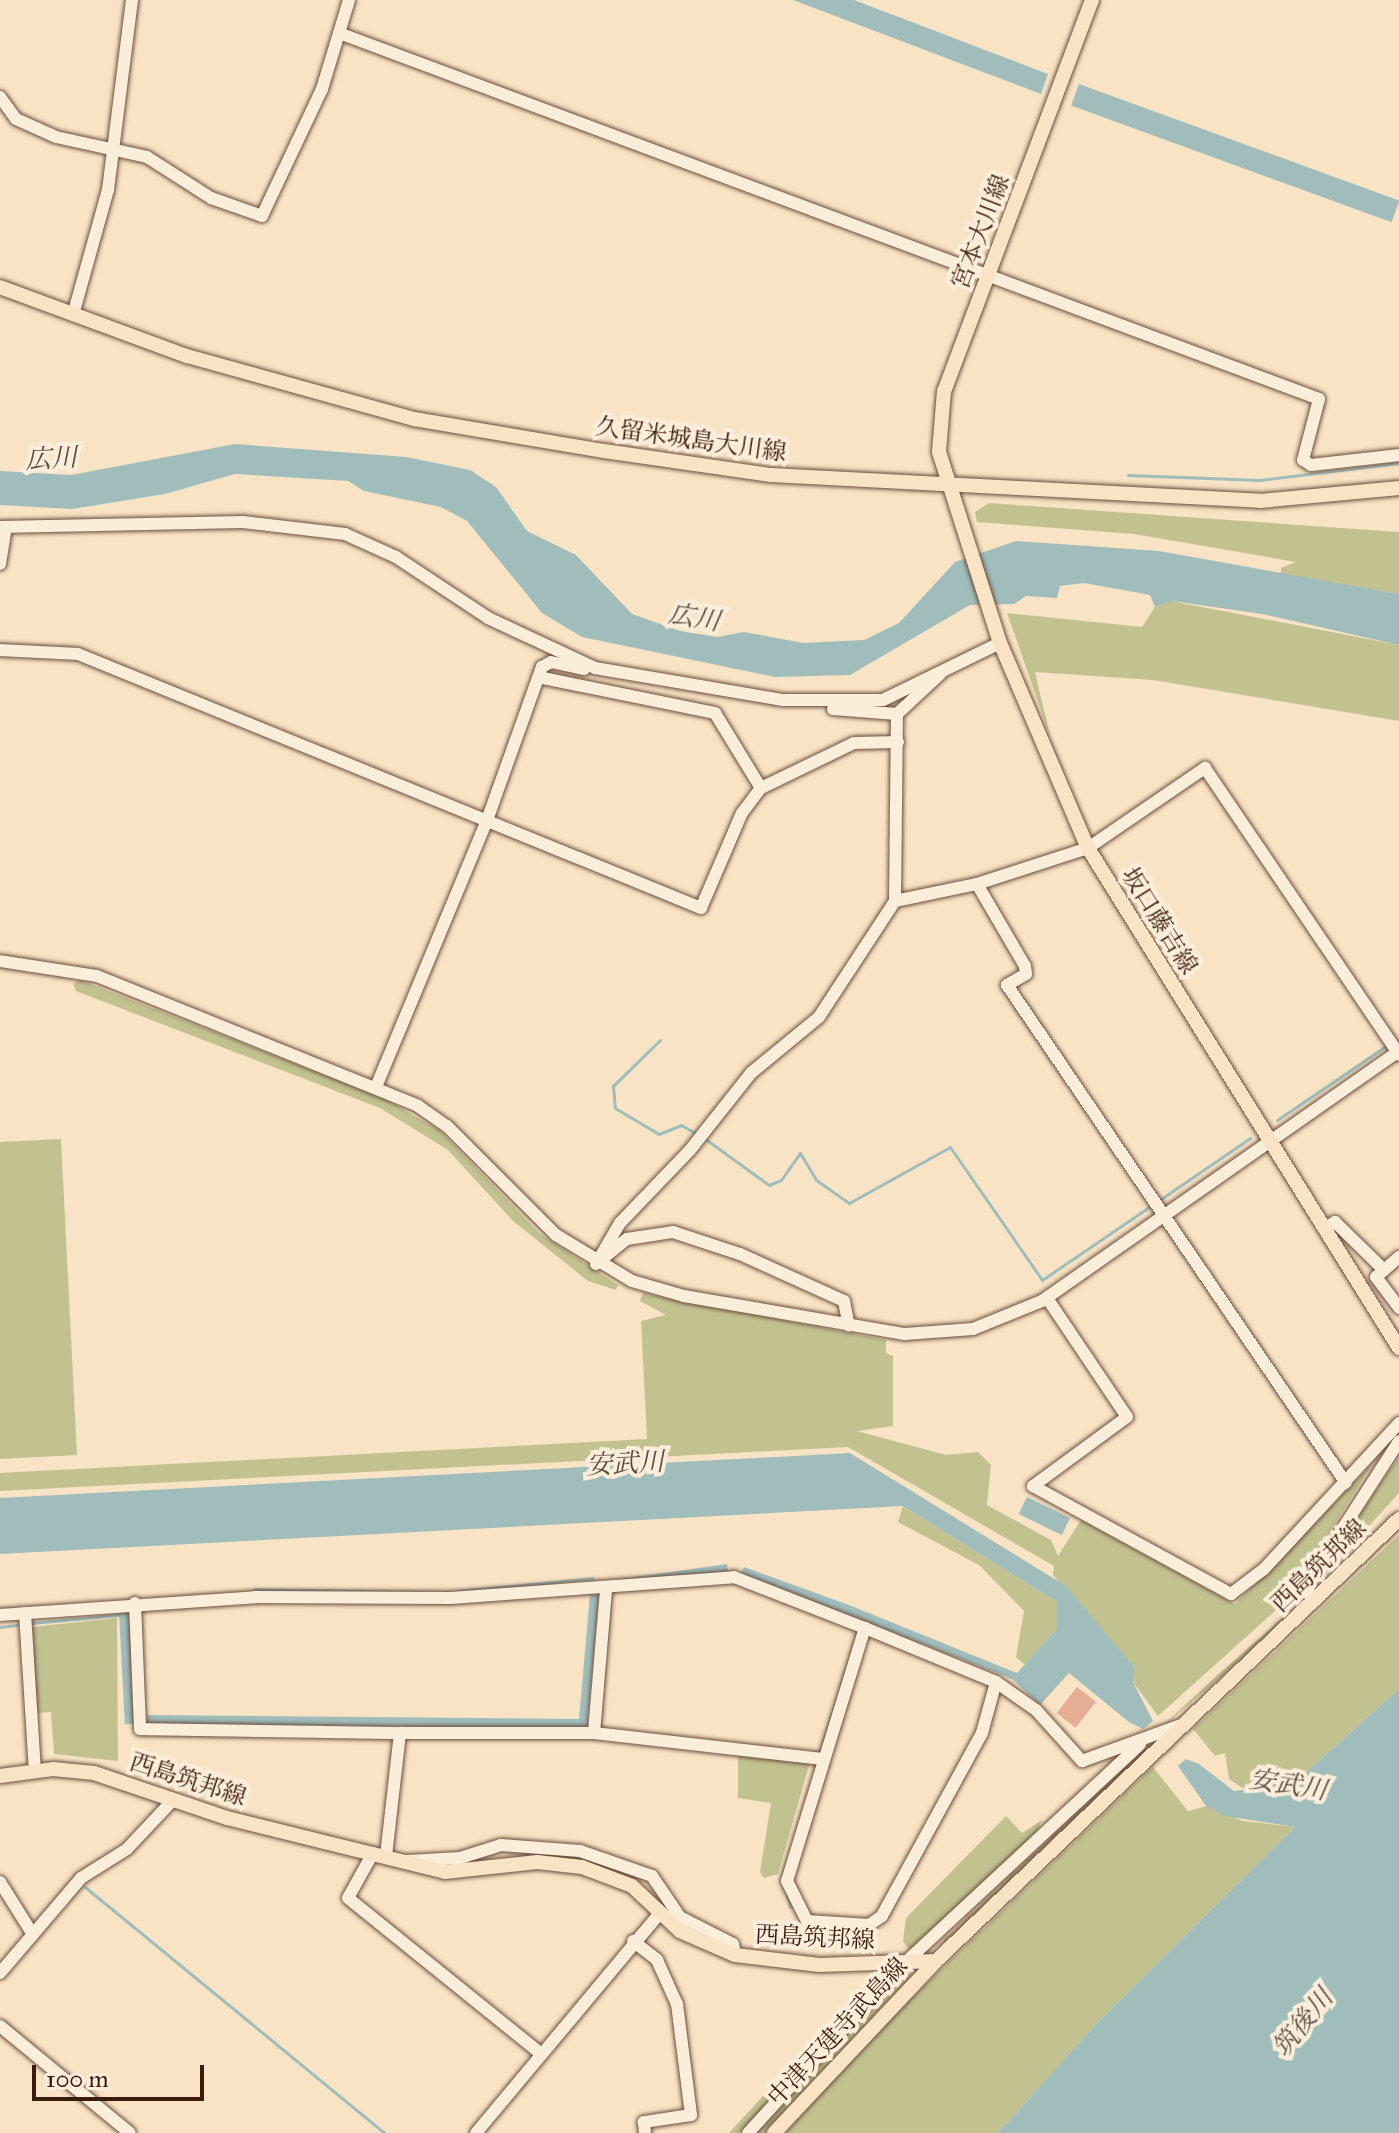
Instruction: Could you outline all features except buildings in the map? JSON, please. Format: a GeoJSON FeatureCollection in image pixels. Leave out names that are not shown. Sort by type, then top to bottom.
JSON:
{"type":"FeatureCollection","features":[{"type":"Feature","properties":{"kind":"main road","name":"宮本大川線"},"geometry":{"type":"LineString","coordinates":[[947,485],[939,413],[1092,0]]}},
{"type":"Feature","properties":{"kind":"main road","name":"久留米城島大川線"},"geometry":{"type":"LineString","coordinates":[[0,287],[187,356],[414,419],[771,475],[1260,501],[1399,488]]}},
{"type":"Feature","properties":{"kind":"main road","name":"坂口藤吉線"},"geometry":{"type":"LineString","coordinates":[[947,485],[1000,640],[1088,848],[1399,1348]]}},
{"type":"Feature","properties":{"kind":"main road","name":"西島筑邦線"},"geometry":{"type":"LineString","coordinates":[[0,1776],[35,1770],[94,1773],[172,1801],[379,1855],[470,1873],[537,1862],[582,1867],[632,1886],[660,1913],[703,1946],[735,1955],[819,1965],[936,1961],[1188,1725],[1399,1519]]}},
{"type":"Feature","properties":{"kind":"main road","name":"中津天建寺武島線"},"geometry":{"type":"LineString","coordinates":[[774,2133],[936,1961]]}},
{"type":"Feature","properties":{"kind":"street"},"geometry":{"type":"LineString","coordinates":[[73,315],[98,237],[115,146],[132,0]]}},
{"type":"Feature","properties":{"kind":"street"},"geometry":{"type":"LineString","coordinates":[[0,97],[16,119],[56,137],[115,146],[147,157],[230,208],[262,216],[287,172],[349,0]]}},
{"type":"Feature","properties":{"kind":"street"},"geometry":{"type":"LineString","coordinates":[[339,33],[1319,399],[1303,460],[1311,465],[1399,455]]}},
{"type":"Feature","properties":{"kind":"street"},"geometry":{"type":"LineString","coordinates":[[0,564],[3,527],[243,522],[345,534],[396,557],[488,618],[595,668]]}},
{"type":"Feature","properties":{"kind":"street"},"geometry":{"type":"LineString","coordinates":[[823,703],[883,700],[940,674],[1000,640]]}},
{"type":"Feature","properties":{"kind":"street"},"geometry":{"type":"LineString","coordinates":[[0,650],[78,654],[486,823],[701,908],[742,813],[761,788],[854,743],[898,742]]}},
{"type":"Feature","properties":{"kind":"street"},"geometry":{"type":"LineString","coordinates":[[376,1087],[486,823],[543,678],[542,667],[551,662],[823,703],[853,713],[897,714],[940,674]]}},
{"type":"Feature","properties":{"kind":"street"},"geometry":{"type":"LineString","coordinates":[[543,678],[715,713],[761,788]]}},
{"type":"Feature","properties":{"kind":"street"},"geometry":{"type":"LineString","coordinates":[[596,1264],[620,1223],[690,1150],[751,1073],[819,1017],[895,901],[897,714]]}},
{"type":"Feature","properties":{"kind":"street"},"geometry":{"type":"LineString","coordinates":[[0,961],[97,976],[376,1087],[447,1126],[556,1235],[596,1264],[684,1296],[849,1326],[929,1335],[973,1329],[1047,1298],[1398,1052],[1205,768],[1088,848],[977,884],[895,901]]}},
{"type":"Feature","properties":{"kind":"street"},"geometry":{"type":"LineString","coordinates":[[977,884],[1025,966],[1026,974],[1007,985],[1346,1483]]}},
{"type":"Feature","properties":{"kind":"street"},"geometry":{"type":"LineString","coordinates":[[1325,1228],[1335,1222],[1383,1269]]}},
{"type":"Feature","properties":{"kind":"street"},"geometry":{"type":"LineString","coordinates":[[596,1264],[627,1239],[673,1232],[740,1254],[844,1301],[849,1326]]}},
{"type":"Feature","properties":{"kind":"street"},"geometry":{"type":"LineString","coordinates":[[1399,1257],[1376,1277],[1399,1308]]}},
{"type":"Feature","properties":{"kind":"street"},"geometry":{"type":"LineString","coordinates":[[1047,1298],[1127,1417],[1033,1486],[1231,1594],[1264,1569],[1399,1423]]}},
{"type":"Feature","properties":{"kind":"street"},"geometry":{"type":"LineString","coordinates":[[1312,1604],[1307,1584],[1399,1441]]}},
{"type":"Feature","properties":{"kind":"street"},"geometry":{"type":"LineString","coordinates":[[0,1615],[135,1603],[451,1598],[606,1589],[734,1577],[996,1682],[1036,1710],[1082,1761],[1140,1744],[1188,1725]]}},
{"type":"Feature","properties":{"kind":"street"},"geometry":{"type":"LineString","coordinates":[[594,1733],[606,1589]]}},
{"type":"Feature","properties":{"kind":"street"},"geometry":{"type":"LineString","coordinates":[[135,1603],[140,1729],[594,1733],[823,1759]]}},
{"type":"Feature","properties":{"kind":"street"},"geometry":{"type":"LineString","coordinates":[[25,1613],[35,1770]]}},
{"type":"Feature","properties":{"kind":"street"},"geometry":{"type":"LineString","coordinates":[[865,1628],[787,1881],[807,1921],[869,1925],[882,1916],[982,1733],[996,1682]]}},
{"type":"Feature","properties":{"kind":"street"},"geometry":{"type":"LineString","coordinates":[[400,1733],[379,1855],[348,1898],[541,2054]]}},
{"type":"Feature","properties":{"kind":"street"},"geometry":{"type":"LineString","coordinates":[[748,2133],[896,1971],[911,1963],[1140,1744]]}},
{"type":"Feature","properties":{"kind":"street"},"geometry":{"type":"LineString","coordinates":[[0,1973],[81,1878],[127,1849],[172,1801]]}},
{"type":"Feature","properties":{"kind":"street"},"geometry":{"type":"LineString","coordinates":[[408,1861],[460,1858],[501,1845],[593,1854],[652,1876],[680,1917],[733,1944],[735,1955]]}},
{"type":"Feature","properties":{"kind":"street"},"geometry":{"type":"LineString","coordinates":[[0,1882],[32,1933]]}},
{"type":"Feature","properties":{"kind":"street"},"geometry":{"type":"LineString","coordinates":[[476,2133],[633,1941],[660,1913]]}},
{"type":"Feature","properties":{"kind":"street"},"geometry":{"type":"LineString","coordinates":[[633,1941],[657,1960],[677,2004],[691,2115],[644,2122],[645,2133]]}},
{"type":"Feature","properties":{"kind":"street"},"geometry":{"type":"LineString","coordinates":[[0,2026],[130,2133]]}},
{"type":"Feature","properties":{"kind":"green space"},"geometry":{"type":"Polygon","coordinates":[[[989,503],[1399,532],[1399,594],[1281,575],[1281,568],[1296,562],[1134,534],[977,522],[975,512],[989,503]]]}},
{"type":"Feature","properties":{"kind":"green space"},"geometry":{"type":"Polygon","coordinates":[[[1171,601],[1399,645],[1399,721],[1153,680],[1035,672],[1050,736],[1007,613],[1142,627],[1155,607],[1171,601]]]}},
{"type":"Feature","properties":{"kind":"green space"},"geometry":{"type":"Polygon","coordinates":[[[80,980],[383,1098],[439,1130],[540,1234],[618,1285],[616,1290],[588,1281],[513,1221],[448,1150],[380,1108],[76,991],[73,984],[80,980]]]}},
{"type":"Feature","properties":{"kind":"green space"},"geometry":{"type":"Polygon","coordinates":[[[61,1139],[77,1455],[0,1459],[0,1142],[61,1139]]]}},
{"type":"Feature","properties":{"kind":"green space"},"geometry":{"type":"Polygon","coordinates":[[[643,1293],[886,1340],[886,1353],[893,1356],[893,1426],[857,1431],[946,1455],[978,1452],[991,1465],[987,1505],[1051,1540],[1058,1556],[1081,1520],[1235,1604],[1373,1463],[1285,1602],[1158,1716],[1133,1682],[1135,1668],[1053,1575],[1054,1566],[848,1447],[0,1491],[0,1473],[647,1439],[641,1321],[666,1315],[640,1301],[643,1293]]]}},
{"type":"Feature","properties":{"kind":"green space"},"geometry":{"type":"Polygon","coordinates":[[[1399,1457],[1399,1493],[1317,1583],[1319,1572],[1399,1457]]]}},
{"type":"Feature","properties":{"kind":"green space"},"geometry":{"type":"Polygon","coordinates":[[[903,1506],[1057,1602],[1057,1629],[1025,1665],[1016,1657],[1024,1611],[979,1565],[898,1522],[903,1506]]]}},
{"type":"Feature","properties":{"kind":"green space"},"geometry":{"type":"Polygon","coordinates":[[[1399,1535],[1399,1689],[1293,1784],[1250,1793],[1229,1779],[1225,1753],[1215,1756],[1193,1729],[1399,1535]]]}},
{"type":"Feature","properties":{"kind":"green space"},"geometry":{"type":"Polygon","coordinates":[[[1289,1612],[1284,1623],[1154,1734],[1213,1679],[1289,1612]]]}},
{"type":"Feature","properties":{"kind":"green space"},"geometry":{"type":"Polygon","coordinates":[[[117,1618],[118,1761],[54,1754],[51,1712],[37,1713],[32,1627],[117,1618]]]}},
{"type":"Feature","properties":{"kind":"green space"},"geometry":{"type":"Polygon","coordinates":[[[1163,1739],[948,1942],[943,1941],[1141,1751],[1163,1739]]]}},
{"type":"Feature","properties":{"kind":"green space"},"geometry":{"type":"Polygon","coordinates":[[[738,1754],[810,1762],[778,1874],[764,1878],[760,1872],[771,1803],[738,1798],[738,1754]]]}},
{"type":"Feature","properties":{"kind":"green space"},"geometry":{"type":"Polygon","coordinates":[[[1153,1767],[1188,1811],[1207,1806],[1243,1821],[1295,1827],[1098,2022],[998,2133],[786,2133],[855,2052],[1153,1767]]]}},
{"type":"Feature","properties":{"kind":"green space"},"geometry":{"type":"Polygon","coordinates":[[[1006,1816],[1022,1833],[1042,1820],[1036,1835],[910,1951],[903,1941],[906,1918],[1006,1816]]]}},
{"type":"Feature","properties":{"kind":"green space"},"geometry":{"type":"Polygon","coordinates":[[[891,1971],[742,2133],[729,2133],[876,1972],[891,1971]]]}},
{"type":"Feature","properties":{"kind":"green space"},"geometry":{"type":"Polygon","coordinates":[[[900,1973],[913,1974],[765,2133],[756,2133],[900,1973]]]}},
{"type":"Feature","properties":{"kind":"water"},"geometry":{"type":"Polygon","coordinates":[[[793,0],[854,0],[1048,74],[1041,94],[793,0]]]}},
{"type":"Feature","properties":{"kind":"water"},"geometry":{"type":"Polygon","coordinates":[[[1079,84],[1399,200],[1392,222],[1071,106],[1079,84]]]}},
{"type":"Feature","properties":{"kind":"water"},"geometry":{"type":"Polygon","coordinates":[[[235,444],[406,457],[470,470],[496,487],[527,531],[576,555],[632,614],[680,631],[718,637],[744,632],[803,643],[864,640],[899,623],[955,562],[1016,541],[1159,551],[1399,594],[1399,645],[1262,614],[1172,601],[1155,607],[1150,595],[1084,583],[1060,586],[1057,598],[1026,596],[1014,604],[970,605],[850,675],[775,677],[582,637],[542,613],[467,521],[441,507],[364,491],[348,481],[235,474],[165,494],[72,509],[0,505],[0,471],[71,475],[235,444]]]}},
{"type":"Feature","properties":{"kind":"water"},"geometry":{"type":"Polygon","coordinates":[[[850,1453],[1066,1586],[1135,1668],[1133,1682],[1153,1721],[1143,1729],[1129,1722],[1069,1673],[1040,1705],[1012,1679],[741,1573],[744,1567],[849,1605],[1017,1673],[1057,1629],[1057,1602],[903,1506],[0,1554],[0,1498],[850,1453]]]}},
{"type":"Feature","properties":{"kind":"water"},"geometry":{"type":"Polygon","coordinates":[[[1027,1497],[1070,1518],[1062,1535],[1019,1514],[1027,1497]]]}},
{"type":"Feature","properties":{"kind":"water"},"geometry":{"type":"Polygon","coordinates":[[[727,1564],[728,1571],[592,1590],[591,1583],[727,1564]]]}},
{"type":"Feature","properties":{"kind":"water"},"geometry":{"type":"Polygon","coordinates":[[[590,1594],[599,1595],[587,1728],[147,1724],[147,1715],[579,1719],[590,1594]]]}},
{"type":"Feature","properties":{"kind":"water"},"geometry":{"type":"Polygon","coordinates":[[[129,1612],[135,1724],[125,1724],[119,1613],[129,1612]]]}},
{"type":"Feature","properties":{"kind":"water"},"geometry":{"type":"Polygon","coordinates":[[[1399,1689],[1399,2133],[998,2133],[1098,2022],[1295,1827],[1225,1816],[1206,1806],[1178,1766],[1186,1759],[1199,1764],[1234,1791],[1293,1784],[1399,1689]]]}},
{"type":"Feature","properties":{"kind":"waterway"},"geometry":{"type":"LineString","coordinates":[[1128,475],[1260,480],[1399,463]]}},
{"type":"Feature","properties":{"kind":"waterway"},"geometry":{"type":"LineString","coordinates":[[660,1040],[613,1086],[615,1108],[659,1134],[681,1125],[697,1134]]}},
{"type":"Feature","properties":{"kind":"waterway"},"geometry":{"type":"LineString","coordinates":[[1277,1120],[1386,1046]]}},
{"type":"Feature","properties":{"kind":"waterway"},"geometry":{"type":"LineString","coordinates":[[704,1138],[769,1185],[781,1180],[800,1153],[816,1180],[849,1203],[950,1147],[1042,1280],[1152,1205]]}},
{"type":"Feature","properties":{"kind":"waterway"},"geometry":{"type":"LineString","coordinates":[[1158,1201],[1250,1138]]}},
{"type":"Feature","properties":{"kind":"waterway"},"geometry":{"type":"LineString","coordinates":[[459,1591],[592,1578]]}},
{"type":"Feature","properties":{"kind":"waterway"},"geometry":{"type":"LineString","coordinates":[[255,1589],[423,1592]]}},
{"type":"Feature","properties":{"kind":"waterway"},"geometry":{"type":"LineString","coordinates":[[32,1623],[119,1615]]}},
{"type":"Feature","properties":{"kind":"waterway"},"geometry":{"type":"LineString","coordinates":[[0,1627],[17,1625]]}},
{"type":"Feature","properties":{"kind":"waterway"},"geometry":{"type":"LineString","coordinates":[[820,1752],[857,1633]]}},
{"type":"Feature","properties":{"kind":"waterway"},"geometry":{"type":"LineString","coordinates":[[783,1876],[791,1849]]}},
{"type":"Feature","properties":{"kind":"waterway"},"geometry":{"type":"LineString","coordinates":[[85,1887],[384,2133]]}},
{"type":"Feature","properties":{"kind":"waterway"},"geometry":{"type":"LineString","coordinates":[[786,1891],[790,1907]]}},
{"type":"Feature","properties":{"kind":"water label","name":"広川"},"geometry":{"type":"Point","coordinates":[51,459]}},
{"type":"Feature","properties":{"kind":"water label","name":"広川"},"geometry":{"type":"Point","coordinates":[694,618]}},
{"type":"Feature","properties":{"kind":"water label","name":"安武川"},"geometry":{"type":"Point","coordinates":[625,1464]}},
{"type":"Feature","properties":{"kind":"water label","name":"安武川"},"geometry":{"type":"Point","coordinates":[1288,1785]}},
{"type":"Feature","properties":{"kind":"water label","name":"筑後川"},"geometry":{"type":"Point","coordinates":[1303,2023]}}]}
